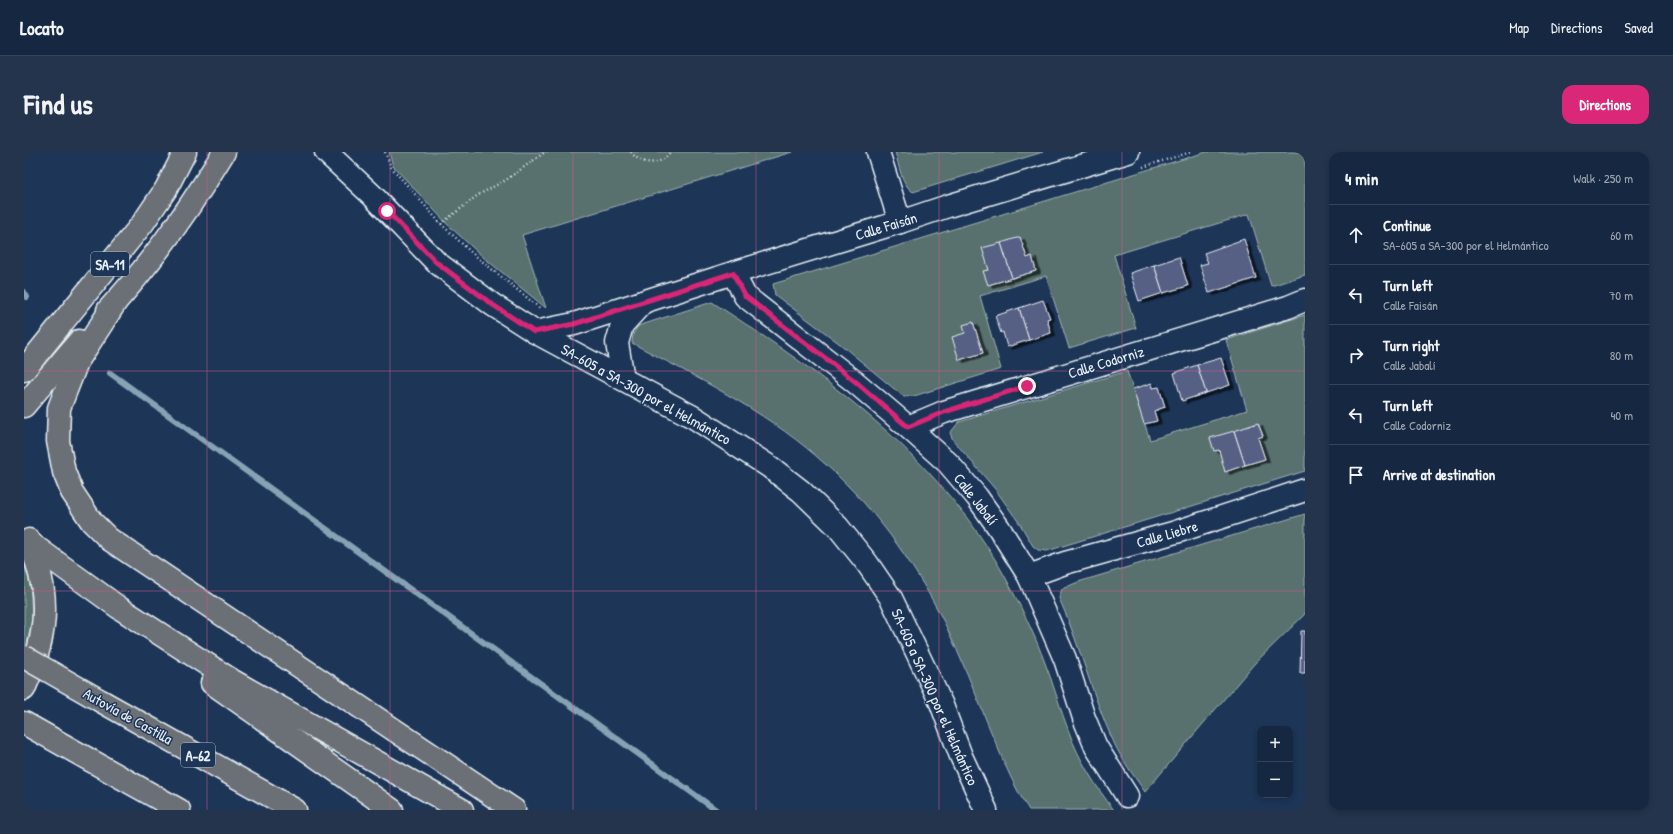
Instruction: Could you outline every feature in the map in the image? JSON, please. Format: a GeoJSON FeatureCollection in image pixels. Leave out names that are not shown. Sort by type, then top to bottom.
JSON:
{"type":"FeatureCollection","features":[{"type":"Feature","properties":{"kind":"highway","name":"SA-11"},"geometry":{"type":"LineString","coordinates":[[24,370],[143,223],[166,189],[185,152]]}},
{"type":"Feature","properties":{"kind":"highway","name":"SA-11"},"geometry":{"type":"LineString","coordinates":[[24,406],[117,300],[165,241],[194,202],[224,152]]}},
{"type":"Feature","properties":{"kind":"highway"},"geometry":{"type":"LineString","coordinates":[[117,300],[77,362],[59,408],[58,441],[64,472],[72,492],[92,522],[116,544],[514,810]]}},
{"type":"Feature","properties":{"kind":"highway"},"geometry":{"type":"LineString","coordinates":[[27,537],[118,607],[169,653],[392,810]]}},
{"type":"Feature","properties":{"kind":"highway"},"geometry":{"type":"LineString","coordinates":[[24,689],[39,654],[44,616],[42,579],[27,537]]}},
{"type":"Feature","properties":{"kind":"highway"},"geometry":{"type":"LineString","coordinates":[[118,607],[233,681],[462,810]]}},
{"type":"Feature","properties":{"kind":"highway","name":"Autovía de Castilla"},"geometry":{"type":"LineString","coordinates":[[24,658],[295,810]]}},
{"type":"Feature","properties":{"kind":"highway"},"geometry":{"type":"LineString","coordinates":[[24,723],[179,810]]}},
{"type":"Feature","properties":{"kind":"street","name":"SA-605 a SA-300 por el Helmántico"},"geometry":{"type":"LineString","coordinates":[[326,152],[372,195],[436,262],[493,305],[545,330],[623,379],[695,418],[770,467],[801,491],[838,528],[867,563],[891,598],[941,703],[961,756],[986,810]]}},
{"type":"Feature","properties":{"kind":"street","name":"SA-605 a SA-300 por el Helmántico"},"geometry":{"type":"LineString","coordinates":[[346,152],[372,195]]}},
{"type":"Feature","properties":{"kind":"street"},"geometry":{"type":"LineString","coordinates":[[878,152],[900,222]]}},
{"type":"Feature","properties":{"kind":"street","name":"Calle Faisán"},"geometry":{"type":"LineString","coordinates":[[545,330],[574,324],[948,206],[1134,160]]}},
{"type":"Feature","properties":{"kind":"street","name":"Calle Jabalí"},"geometry":{"type":"LineString","coordinates":[[733,273],[745,296],[856,382],[908,427],[948,462],[976,497],[999,528],[1029,576],[1065,659],[1084,718],[1096,747],[1127,796]]}},
{"type":"Feature","properties":{"kind":"street","name":"Calle Codorniz"},"geometry":{"type":"LineString","coordinates":[[908,427],[944,412],[1281,309],[1305,300]]}},
{"type":"Feature","properties":{"kind":"street"},"geometry":{"type":"LineString","coordinates":[[623,379],[617,343],[622,325],[644,301]]}},
{"type":"Feature","properties":{"kind":"street","name":"Calle Liebre"},"geometry":{"type":"LineString","coordinates":[[1029,576],[1064,563],[1176,532],[1305,490]]}},
{"type":"Feature","properties":{"kind":"path"},"geometry":{"type":"LineString","coordinates":[[385,152],[391,167],[441,224],[472,253],[539,306],[545,330]]}},
{"type":"Feature","properties":{"kind":"path"},"geometry":{"type":"LineString","coordinates":[[441,224],[478,195],[506,180],[545,152]]}},
{"type":"Feature","properties":{"kind":"path"},"geometry":{"type":"LineString","coordinates":[[631,152],[635,158],[646,163],[659,162],[670,152]]}},
{"type":"Feature","properties":{"kind":"path"},"geometry":{"type":"LineString","coordinates":[[1134,160],[1191,152]]}},
{"type":"Feature","properties":{"kind":"green space"},"geometry":{"type":"Polygon","coordinates":[[[389,152],[792,152],[522,235],[546,308],[483,257],[448,225],[393,166],[389,152]]]}},
{"type":"Feature","properties":{"kind":"green space"},"geometry":{"type":"Polygon","coordinates":[[[895,152],[1043,152],[913,192],[909,189],[903,179],[895,152]]]}},
{"type":"Feature","properties":{"kind":"green space"},"geometry":{"type":"Polygon","coordinates":[[[1206,152],[1305,152],[1305,275],[1271,286],[1249,214],[1114,255],[1136,328],[1069,348],[1046,276],[980,296],[1001,369],[914,396],[904,397],[840,344],[775,295],[773,284],[1206,152]]]}},
{"type":"Feature","properties":{"kind":"green space"},"geometry":{"type":"Polygon","coordinates":[[[712,302],[799,361],[882,426],[920,463],[954,502],[985,544],[1012,590],[1038,644],[1078,753],[1094,783],[1114,810],[1029,810],[1007,769],[968,675],[933,600],[905,555],[873,513],[836,474],[816,456],[774,424],[727,395],[632,343],[633,334],[638,326],[712,302]]]}},
{"type":"Feature","properties":{"kind":"green space"},"geometry":{"type":"Polygon","coordinates":[[[1305,315],[1305,471],[1047,551],[1038,550],[1033,546],[1020,524],[995,489],[953,440],[950,433],[959,422],[1127,371],[1150,440],[1247,410],[1226,340],[1305,315]]]}},
{"type":"Feature","properties":{"kind":"green space"},"geometry":{"type":"Polygon","coordinates":[[[1305,514],[1305,614],[1254,664],[1145,792],[1121,756],[1106,725],[1059,598],[1062,589],[1078,582],[1305,514]]]}},
{"type":"Feature","properties":{"kind":"green space"},"geometry":{"type":"Polygon","coordinates":[[[24,564],[30,583],[32,619],[24,658],[24,564]]]}},
{"type":"Feature","properties":{"kind":"building"},"geometry":{"type":"Polygon","coordinates":[[[1020,237],[1027,258],[1032,256],[1036,271],[1012,278],[1001,243],[1020,237]]]}},
{"type":"Feature","properties":{"kind":"building"},"geometry":{"type":"Polygon","coordinates":[[[1244,239],[1256,278],[1209,293],[1200,265],[1208,263],[1204,253],[1244,239]]]}},
{"type":"Feature","properties":{"kind":"building"},"geometry":{"type":"Polygon","coordinates":[[[1001,243],[1012,278],[988,285],[983,271],[989,270],[982,248],[1001,243]]]}},
{"type":"Feature","properties":{"kind":"building"},"geometry":{"type":"Polygon","coordinates":[[[1179,257],[1188,286],[1163,293],[1154,265],[1179,257]]]}},
{"type":"Feature","properties":{"kind":"building"},"geometry":{"type":"Polygon","coordinates":[[[1154,265],[1163,293],[1139,301],[1130,273],[1154,265]]]}},
{"type":"Feature","properties":{"kind":"building"},"geometry":{"type":"Polygon","coordinates":[[[1043,300],[1050,318],[1047,319],[1051,333],[1029,340],[1019,308],[1043,300]]]}},
{"type":"Feature","properties":{"kind":"building"},"geometry":{"type":"Polygon","coordinates":[[[1019,308],[1029,340],[1007,347],[1003,332],[1001,333],[995,316],[1019,308]]]}},
{"type":"Feature","properties":{"kind":"building"},"geometry":{"type":"Polygon","coordinates":[[[973,322],[983,353],[959,360],[952,337],[965,333],[963,325],[973,322]]]}},
{"type":"Feature","properties":{"kind":"building"},"geometry":{"type":"Polygon","coordinates":[[[1221,358],[1230,385],[1206,393],[1197,365],[1221,358]]]}},
{"type":"Feature","properties":{"kind":"building"},"geometry":{"type":"Polygon","coordinates":[[[1197,365],[1206,393],[1182,401],[1174,373],[1197,365]]]}},
{"type":"Feature","properties":{"kind":"building"},"geometry":{"type":"Polygon","coordinates":[[[1152,383],[1153,388],[1159,387],[1165,407],[1154,411],[1157,421],[1144,424],[1133,389],[1152,383]]]}},
{"type":"Feature","properties":{"kind":"building"},"geometry":{"type":"Polygon","coordinates":[[[1258,423],[1263,436],[1258,438],[1265,459],[1245,465],[1234,431],[1258,423]]]}},
{"type":"Feature","properties":{"kind":"building"},"geometry":{"type":"Polygon","coordinates":[[[1234,431],[1245,465],[1225,472],[1219,450],[1214,451],[1210,438],[1234,431]]]}},
{"type":"Feature","properties":{"kind":"building"},"geometry":{"type":"Polygon","coordinates":[[[1301,631],[1305,631],[1305,673],[1300,673],[1301,631]]]}},
{"type":"Feature","properties":{"kind":"waterway"},"geometry":{"type":"LineString","coordinates":[[24,292],[27,297]]}},
{"type":"Feature","properties":{"kind":"waterway"},"geometry":{"type":"LineString","coordinates":[[110,373],[716,810]]}},
{"type":"Feature","properties":{"kind":"route"},"geometry":{"type":"LineString","coordinates":[[387,211],[436,262],[493,305],[534,332],[574,324],[733,273],[745,296],[856,382],[908,427],[944,412],[1027,386]]}}]}
